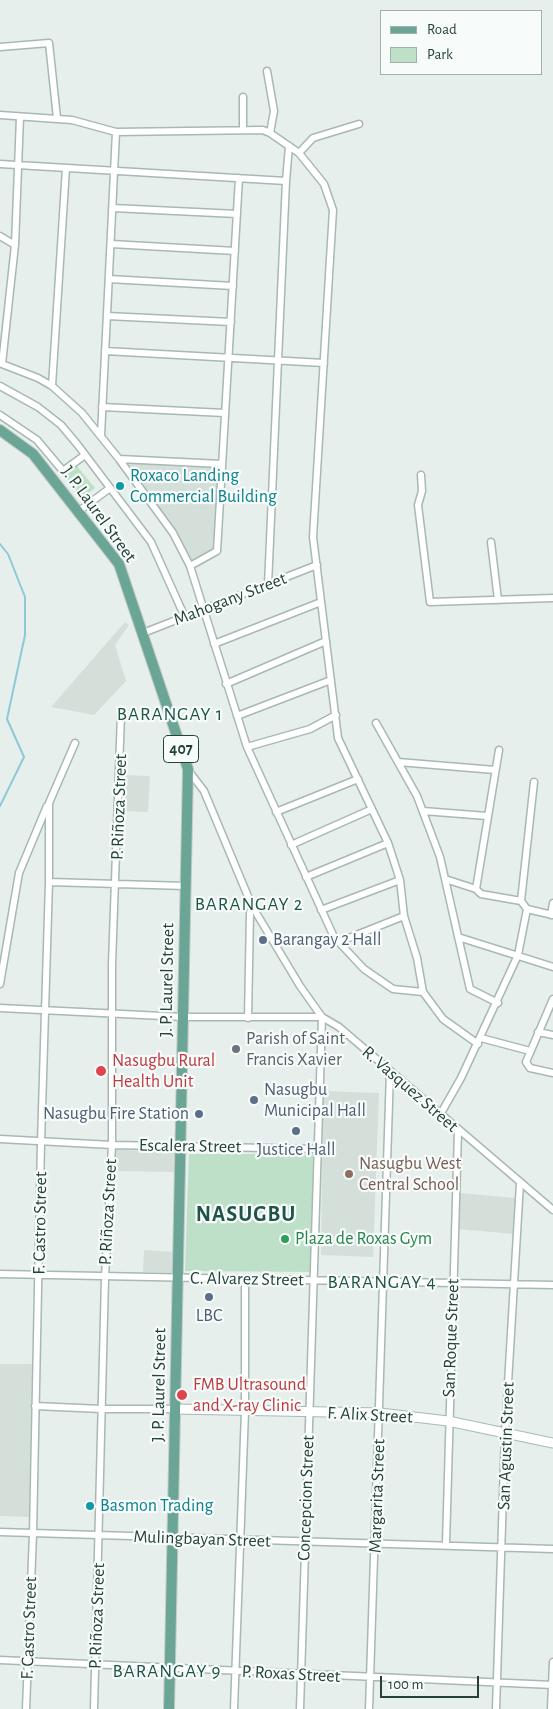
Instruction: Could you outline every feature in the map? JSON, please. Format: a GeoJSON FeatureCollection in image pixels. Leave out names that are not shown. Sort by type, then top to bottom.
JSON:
{"type":"FeatureCollection","features":[{"type":"Feature","properties":{"kind":"main road","name":"J. P. Laurel Street"},"geometry":{"type":"LineString","coordinates":[[0,430],[33,454],[80,511],[119,564],[188,770],[169,1709]]}},
{"type":"Feature","properties":{"kind":"main road","name":"F. Alix Street"},"geometry":{"type":"LineString","coordinates":[[175,1409],[380,1413],[448,1422],[553,1443]]}},
{"type":"Feature","properties":{"kind":"street"},"geometry":{"type":"LineString","coordinates":[[0,47],[49,43],[57,118]]}},
{"type":"Feature","properties":{"kind":"street"},"geometry":{"type":"LineString","coordinates":[[267,71],[274,111],[270,132]]}},
{"type":"Feature","properties":{"kind":"street"},"geometry":{"type":"LineString","coordinates":[[243,97],[243,130]]}},
{"type":"Feature","properties":{"kind":"street"},"geometry":{"type":"LineString","coordinates":[[0,115],[57,118],[116,132],[262,130],[270,132],[299,153],[324,184],[333,210],[313,537],[338,738],[388,843],[400,880],[404,916],[417,958],[423,992],[443,1019],[479,1041],[530,1051]]}},
{"type":"Feature","properties":{"kind":"street"},"geometry":{"type":"LineString","coordinates":[[20,117],[15,245],[2,364],[38,378],[52,386],[101,435],[173,533],[190,566],[202,610],[247,747],[321,910],[339,942],[364,969],[393,989],[423,992]]}},
{"type":"Feature","properties":{"kind":"street"},"geometry":{"type":"LineString","coordinates":[[299,153],[314,138],[359,124]]}},
{"type":"Feature","properties":{"kind":"street"},"geometry":{"type":"LineString","coordinates":[[101,435],[116,132]]}},
{"type":"Feature","properties":{"kind":"street"},"geometry":{"type":"LineString","coordinates":[[268,585],[289,146]]}},
{"type":"Feature","properties":{"kind":"street"},"geometry":{"type":"LineString","coordinates":[[0,164],[115,172],[286,180]]}},
{"type":"Feature","properties":{"kind":"street"},"geometry":{"type":"LineString","coordinates":[[52,386],[66,168]]}},
{"type":"Feature","properties":{"kind":"street"},"geometry":{"type":"LineString","coordinates":[[190,566],[217,551],[239,178]]}},
{"type":"Feature","properties":{"kind":"street"},"geometry":{"type":"LineString","coordinates":[[113,208],[237,214]]}},
{"type":"Feature","properties":{"kind":"street"},"geometry":{"type":"LineString","coordinates":[[0,236],[15,245]]}},
{"type":"Feature","properties":{"kind":"street"},"geometry":{"type":"LineString","coordinates":[[111,244],[235,251]]}},
{"type":"Feature","properties":{"kind":"street"},"geometry":{"type":"LineString","coordinates":[[109,279],[233,286]]}},
{"type":"Feature","properties":{"kind":"street"},"geometry":{"type":"LineString","coordinates":[[107,316],[231,322]]}},
{"type":"Feature","properties":{"kind":"street"},"geometry":{"type":"LineString","coordinates":[[105,351],[324,363]]}},
{"type":"Feature","properties":{"kind":"street"},"geometry":{"type":"LineString","coordinates":[[0,386],[38,406],[60,425],[85,455],[151,542],[184,613]]}},
{"type":"Feature","properties":{"kind":"street"},"geometry":{"type":"LineString","coordinates":[[102,407],[225,413]]}},
{"type":"Feature","properties":{"kind":"street"},"geometry":{"type":"LineString","coordinates":[[0,414],[37,440],[63,471],[85,455]]}},
{"type":"Feature","properties":{"kind":"street"},"geometry":{"type":"LineString","coordinates":[[119,459],[222,464]]}},
{"type":"Feature","properties":{"kind":"street"},"geometry":{"type":"LineString","coordinates":[[420,475],[422,491],[418,505],[430,602],[553,598]]}},
{"type":"Feature","properties":{"kind":"street"},"geometry":{"type":"LineString","coordinates":[[80,511],[110,488]]}},
{"type":"Feature","properties":{"kind":"street"},"geometry":{"type":"LineString","coordinates":[[491,542],[498,600]]}},
{"type":"Feature","properties":{"kind":"street","name":"Mahogany Street"},"geometry":{"type":"LineString","coordinates":[[143,633],[317,565]]}},
{"type":"Feature","properties":{"kind":"street"},"geometry":{"type":"LineString","coordinates":[[214,644],[321,602]]}},
{"type":"Feature","properties":{"kind":"street"},"geometry":{"type":"LineString","coordinates":[[226,684],[326,641]]}},
{"type":"Feature","properties":{"kind":"street"},"geometry":{"type":"LineString","coordinates":[[237,716],[331,680]]}},
{"type":"Feature","properties":{"kind":"street","name":"P. Riñoza Street"},"geometry":{"type":"LineString","coordinates":[[94,1709],[100,1537],[105,1278],[112,1145],[112,964],[117,883],[122,714]]}},
{"type":"Feature","properties":{"kind":"street"},"geometry":{"type":"LineString","coordinates":[[247,747],[310,729],[336,715]]}},
{"type":"Feature","properties":{"kind":"street"},"geometry":{"type":"LineString","coordinates":[[376,723],[422,811],[440,856],[470,989],[498,1003]]}},
{"type":"Feature","properties":{"kind":"street","name":"F. Castro Street"},"geometry":{"type":"LineString","coordinates":[[26,1709],[40,1275],[41,1142],[49,882],[49,803],[75,743]]}},
{"type":"Feature","properties":{"kind":"street"},"geometry":{"type":"LineString","coordinates":[[476,889],[499,750]]}},
{"type":"Feature","properties":{"kind":"street"},"geometry":{"type":"LineString","coordinates":[[398,762],[495,770]]}},
{"type":"Feature","properties":{"kind":"street","name":"R. Vasquez Street"},"geometry":{"type":"LineString","coordinates":[[188,770],[204,791],[252,906],[300,986],[322,1017],[339,1027],[458,1131],[553,1210]]}},
{"type":"Feature","properties":{"kind":"street"},"geometry":{"type":"LineString","coordinates":[[276,812],[358,779]]}},
{"type":"Feature","properties":{"kind":"street"},"geometry":{"type":"LineString","coordinates":[[534,782],[521,901],[527,909],[552,915],[553,903]]}},
{"type":"Feature","properties":{"kind":"street"},"geometry":{"type":"LineString","coordinates":[[0,984],[18,873],[49,803]]}},
{"type":"Feature","properties":{"kind":"street"},"geometry":{"type":"LineString","coordinates":[[291,845],[372,809]]}},
{"type":"Feature","properties":{"kind":"street"},"geometry":{"type":"LineString","coordinates":[[422,811],[487,816]]}},
{"type":"Feature","properties":{"kind":"street"},"geometry":{"type":"LineString","coordinates":[[306,877],[388,843]]}},
{"type":"Feature","properties":{"kind":"street"},"geometry":{"type":"LineString","coordinates":[[445,879],[476,889],[481,894],[521,901]]}},
{"type":"Feature","properties":{"kind":"street"},"geometry":{"type":"LineString","coordinates":[[321,910],[400,880]]}},
{"type":"Feature","properties":{"kind":"street"},"geometry":{"type":"LineString","coordinates":[[49,882],[186,886]]}},
{"type":"Feature","properties":{"kind":"street"},"geometry":{"type":"LineString","coordinates":[[248,1018],[250,913],[252,906]]}},
{"type":"Feature","properties":{"kind":"street"},"geometry":{"type":"LineString","coordinates":[[440,1115],[498,1003],[518,955],[527,909]]}},
{"type":"Feature","properties":{"kind":"street"},"geometry":{"type":"LineString","coordinates":[[339,942],[404,916]]}},
{"type":"Feature","properties":{"kind":"street"},"geometry":{"type":"LineString","coordinates":[[458,937],[553,967]]}},
{"type":"Feature","properties":{"kind":"street"},"geometry":{"type":"LineString","coordinates":[[553,998],[526,1062],[530,1068],[553,1073]]}},
{"type":"Feature","properties":{"kind":"street"},"geometry":{"type":"LineString","coordinates":[[0,1008],[44,1012],[183,1017],[322,1017]]}},
{"type":"Feature","properties":{"kind":"street","name":"Concepcion Street"},"geometry":{"type":"LineString","coordinates":[[300,1709],[322,1017]]}},
{"type":"Feature","properties":{"kind":"street"},"geometry":{"type":"LineString","coordinates":[[538,1032],[553,1035]]}},
{"type":"Feature","properties":{"kind":"street","name":"Margarita Street"},"geometry":{"type":"LineString","coordinates":[[369,1709],[390,1072]]}},
{"type":"Feature","properties":{"kind":"street","name":"San Roque Street"},"geometry":{"type":"LineString","coordinates":[[446,1544],[452,1282],[458,1131]]}},
{"type":"Feature","properties":{"kind":"street","name":"Escalera Street"},"geometry":{"type":"LineString","coordinates":[[0,1139],[112,1145],[319,1149]]}},
{"type":"Feature","properties":{"kind":"street","name":"San Agustin Street"},"geometry":{"type":"LineString","coordinates":[[496,1709],[503,1546],[505,1433],[520,1183]]}},
{"type":"Feature","properties":{"kind":"street","name":"C. Alvarez Street"},"geometry":{"type":"LineString","coordinates":[[0,1274],[105,1278],[553,1285]]}},
{"type":"Feature","properties":{"kind":"street"},"geometry":{"type":"LineString","coordinates":[[234,1709],[245,1411],[245,1279]]}},
{"type":"Feature","properties":{"kind":"street","name":"F. Alix Street"},"geometry":{"type":"LineString","coordinates":[[35,1406],[102,1410],[175,1409]]}},
{"type":"Feature","properties":{"kind":"street","name":"Mulingbayan Street"},"geometry":{"type":"LineString","coordinates":[[0,1532],[100,1537],[173,1536],[239,1540],[553,1548]]}},
{"type":"Feature","properties":{"kind":"street","name":"P. Roxas Street"},"geometry":{"type":"LineString","coordinates":[[0,1660],[96,1666],[553,1685]]}},
{"type":"Feature","properties":{"kind":"street"},"geometry":{"type":"LineString","coordinates":[[551,1709],[553,1662]]}},
{"type":"Feature","properties":{"kind":"shaded area"},"geometry":{"type":"Polygon","coordinates":[[[124,463],[219,467],[216,550],[191,563],[124,463]]]}},
{"type":"Feature","properties":{"kind":"shaded area"},"geometry":{"type":"Polygon","coordinates":[[[125,622],[129,625],[115,645],[126,681],[94,715],[51,707],[125,622]]]}},
{"type":"Feature","properties":{"kind":"shaded area"},"geometry":{"type":"Polygon","coordinates":[[[122,775],[150,776],[148,812],[120,811],[122,775]]]}},
{"type":"Feature","properties":{"kind":"shaded area","name":"Nasugbu West Central School"},"geometry":{"type":"Polygon","coordinates":[[[323,1091],[379,1093],[373,1257],[321,1255],[323,1091]]]}},
{"type":"Feature","properties":{"kind":"shaded area"},"geometry":{"type":"Polygon","coordinates":[[[115,1150],[175,1151],[174,1172],[114,1171],[115,1150]]]}},
{"type":"Feature","properties":{"kind":"shaded area"},"geometry":{"type":"Polygon","coordinates":[[[460,1193],[515,1198],[514,1234],[458,1229],[460,1193]]]}},
{"type":"Feature","properties":{"kind":"shaded area"},"geometry":{"type":"Polygon","coordinates":[[[144,1250],[175,1252],[176,1273],[143,1272],[144,1250]]]}},
{"type":"Feature","properties":{"kind":"shaded area"},"geometry":{"type":"Polygon","coordinates":[[[0,1364],[32,1364],[29,1517],[0,1516],[0,1364]]]}},
{"type":"Feature","properties":{"kind":"green space"},"geometry":{"type":"Polygon","coordinates":[[[77,466],[95,488],[82,498],[65,476],[77,466]]]}},
{"type":"Feature","properties":{"kind":"green space"},"geometry":{"type":"Polygon","coordinates":[[[189,1154],[313,1154],[312,1272],[185,1271],[189,1154]]]}},
{"type":"Feature","properties":{"kind":"waterway"},"geometry":{"type":"LineString","coordinates":[[0,544],[8,554],[25,597],[25,635],[7,719],[24,757],[0,806]]}},
{"type":"Feature","properties":{"kind":"place","name":"Roxaco Landing Commercial Building"},"geometry":{"type":"Point","coordinates":[120,486]}},
{"type":"Feature","properties":{"kind":"place","name":"Barangay 2 Hall"},"geometry":{"type":"Point","coordinates":[263,940]}},
{"type":"Feature","properties":{"kind":"place","name":"Parish of Saint Francis Xavier"},"geometry":{"type":"Point","coordinates":[236,1049]}},
{"type":"Feature","properties":{"kind":"place","name":"Nasugbu Rural Health Unit"},"geometry":{"type":"Point","coordinates":[101,1071]}},
{"type":"Feature","properties":{"kind":"place","name":"Nasugbu Municipal Hall"},"geometry":{"type":"Point","coordinates":[254,1100]}},
{"type":"Feature","properties":{"kind":"place","name":"Nasugbu Fire Station"},"geometry":{"type":"Point","coordinates":[199,1114]}},
{"type":"Feature","properties":{"kind":"place","name":"Justice Hall"},"geometry":{"type":"Point","coordinates":[296,1131]}},
{"type":"Feature","properties":{"kind":"place","name":"Nasugbu West Central School"},"geometry":{"type":"Point","coordinates":[349,1174]}},
{"type":"Feature","properties":{"kind":"place","name":"Plaza de Roxas Gym"},"geometry":{"type":"Point","coordinates":[285,1239]}},
{"type":"Feature","properties":{"kind":"place","name":"LBC"},"geometry":{"type":"Point","coordinates":[209,1297]}},
{"type":"Feature","properties":{"kind":"place","name":"FMB Ultrasound and X-ray Clinic"},"geometry":{"type":"Point","coordinates":[182,1395]}},
{"type":"Feature","properties":{"kind":"place","name":"Basmon Trading"},"geometry":{"type":"Point","coordinates":[90,1506]}},
{"type":"Feature","properties":{"kind":"district","name":"BARANGAY 1"},"geometry":{"type":"Point","coordinates":[170,714]}},
{"type":"Feature","properties":{"kind":"district","name":"BARANGAY 2"},"geometry":{"type":"Point","coordinates":[249,904]}},
{"type":"Feature","properties":{"kind":"district","name":"NASUGBU"},"geometry":{"type":"Point","coordinates":[246,1214]}},
{"type":"Feature","properties":{"kind":"district","name":"BARANGAY 4"},"geometry":{"type":"Point","coordinates":[382,1282]}},
{"type":"Feature","properties":{"kind":"district","name":"BARANGAY 9"},"geometry":{"type":"Point","coordinates":[167,1671]}}]}
